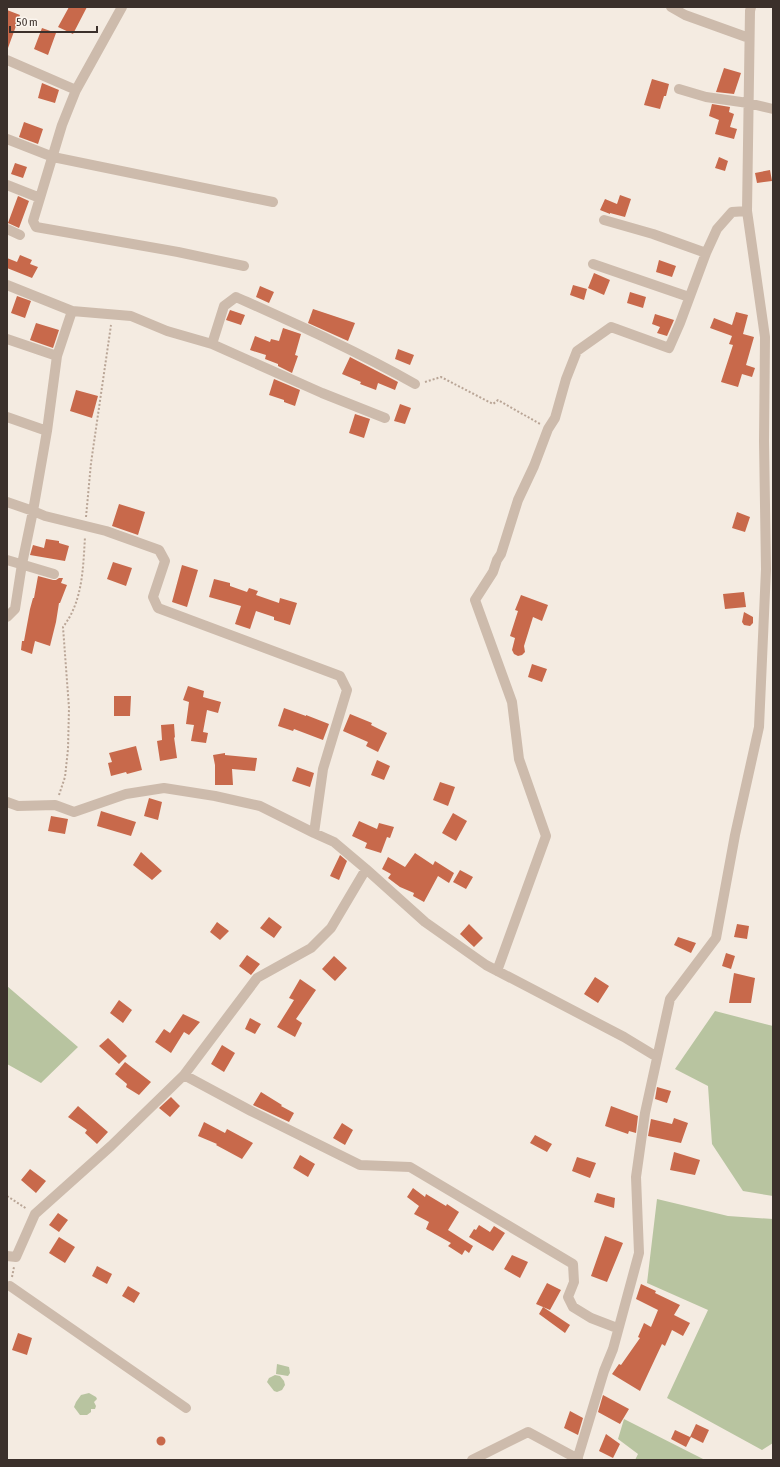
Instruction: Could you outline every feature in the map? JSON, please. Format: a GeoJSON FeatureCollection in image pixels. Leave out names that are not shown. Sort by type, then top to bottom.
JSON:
{"type":"FeatureCollection","features":[{"type":"Feature","properties":{"kind":"street"},"geometry":{"type":"LineString","coordinates":[[122,7],[76,90],[62,125],[32,220],[36,227],[178,252],[244,266]]}},
{"type":"Feature","properties":{"kind":"street"},"geometry":{"type":"LineString","coordinates":[[671,7],[684,10],[749,38]]}},
{"type":"Feature","properties":{"kind":"street"},"geometry":{"type":"LineString","coordinates":[[472,1460],[528,1432],[578,1460],[604,1371],[612,1349],[639,1253],[636,1177],[645,1114],[670,999],[716,938],[735,835],[759,727],[766,569],[769,537],[764,441],[769,339],[747,211],[749,38],[751,7]]}},
{"type":"Feature","properties":{"kind":"street"},"geometry":{"type":"LineString","coordinates":[[7,60],[76,90]]}},
{"type":"Feature","properties":{"kind":"street"},"geometry":{"type":"LineString","coordinates":[[679,89],[706,97],[748,103],[773,109]]}},
{"type":"Feature","properties":{"kind":"street"},"geometry":{"type":"LineString","coordinates":[[7,139],[53,157],[273,202]]}},
{"type":"Feature","properties":{"kind":"street"},"geometry":{"type":"LineString","coordinates":[[7,185],[40,198]]}},
{"type":"Feature","properties":{"kind":"street"},"geometry":{"type":"LineString","coordinates":[[497,971],[546,836],[519,760],[512,702],[475,600],[493,572],[501,554],[518,500],[534,466],[548,429],[555,418],[566,379],[577,351],[611,327],[669,348],[706,252],[717,229],[732,212],[747,211]]}},
{"type":"Feature","properties":{"kind":"street"},"geometry":{"type":"LineString","coordinates":[[604,220],[653,234],[706,252]]}},
{"type":"Feature","properties":{"kind":"street"},"geometry":{"type":"LineString","coordinates":[[7,229],[20,235]]}},
{"type":"Feature","properties":{"kind":"street"},"geometry":{"type":"LineString","coordinates":[[593,264],[689,297]]}},
{"type":"Feature","properties":{"kind":"street"},"geometry":{"type":"LineString","coordinates":[[7,285],[72,311],[130,316],[167,331],[212,344],[322,393],[385,418]]}},
{"type":"Feature","properties":{"kind":"street"},"geometry":{"type":"LineString","coordinates":[[212,344],[224,306],[236,297],[300,326],[415,384]]}},
{"type":"Feature","properties":{"kind":"street"},"geometry":{"type":"LineString","coordinates":[[7,617],[15,609],[47,431],[57,356],[72,311]]}},
{"type":"Feature","properties":{"kind":"street"},"geometry":{"type":"LineString","coordinates":[[7,339],[57,356]]}},
{"type":"Feature","properties":{"kind":"street"},"geometry":{"type":"LineString","coordinates":[[7,417],[47,431]]}},
{"type":"Feature","properties":{"kind":"street"},"geometry":{"type":"LineString","coordinates":[[7,502],[45,516],[106,531],[159,550],[166,562],[153,597],[158,608],[340,676],[347,690],[323,769],[314,833]]}},
{"type":"Feature","properties":{"kind":"street"},"geometry":{"type":"LineString","coordinates":[[7,560],[54,574]]}},
{"type":"Feature","properties":{"kind":"street"},"geometry":{"type":"LineString","coordinates":[[7,802],[18,806],[55,805],[74,812],[126,794],[164,788],[215,796],[260,806],[334,842],[425,922],[486,965],[624,1037],[657,1057]]}},
{"type":"Feature","properties":{"kind":"street"},"geometry":{"type":"LineString","coordinates":[[7,1256],[16,1257],[34,1214],[111,1146],[184,1076],[257,978],[310,948],[331,928],[366,869]]}},
{"type":"Feature","properties":{"kind":"street"},"geometry":{"type":"LineString","coordinates":[[184,1076],[360,1165],[410,1167],[503,1221],[573,1264],[574,1282],[568,1297],[572,1307],[591,1318],[617,1328]]}},
{"type":"Feature","properties":{"kind":"street"},"geometry":{"type":"LineString","coordinates":[[10,1286],[186,1408]]}},
{"type":"Feature","properties":{"kind":"path"},"geometry":{"type":"LineString","coordinates":[[55,805],[65,777],[70,708],[63,627],[70,618],[77,602],[81,582],[91,464],[112,315]]}},
{"type":"Feature","properties":{"kind":"path"},"geometry":{"type":"LineString","coordinates":[[415,384],[441,377],[493,404],[498,400],[548,429]]}},
{"type":"Feature","properties":{"kind":"path"},"geometry":{"type":"LineString","coordinates":[[7,1196],[34,1214]]}},
{"type":"Feature","properties":{"kind":"green space"},"geometry":{"type":"Polygon","coordinates":[[[7,986],[78,1047],[41,1083],[7,1064],[7,986]]]}},
{"type":"Feature","properties":{"kind":"green space"},"geometry":{"type":"Polygon","coordinates":[[[715,1011],[773,1026],[773,1196],[743,1191],[712,1144],[708,1086],[675,1069],[715,1011]]]}},
{"type":"Feature","properties":{"kind":"green space"},"geometry":{"type":"Polygon","coordinates":[[[657,1199],[728,1216],[773,1219],[773,1443],[762,1450],[667,1398],[708,1310],[647,1283],[657,1199]]]}},
{"type":"Feature","properties":{"kind":"green space"},"geometry":{"type":"Polygon","coordinates":[[[277,1364],[289,1367],[290,1373],[288,1376],[276,1374],[277,1364]]]}},
{"type":"Feature","properties":{"kind":"green space"},"geometry":{"type":"Polygon","coordinates":[[[275,1375],[280,1376],[285,1385],[282,1390],[277,1392],[274,1391],[267,1382],[269,1378],[275,1375]]]}},
{"type":"Feature","properties":{"kind":"green space"},"geometry":{"type":"Polygon","coordinates":[[[89,1393],[97,1399],[94,1402],[96,1406],[95,1409],[91,1409],[91,1412],[87,1415],[80,1415],[74,1407],[76,1402],[81,1395],[89,1393]]]}},
{"type":"Feature","properties":{"kind":"green space"},"geometry":{"type":"Polygon","coordinates":[[[624,1419],[705,1460],[635,1460],[638,1454],[618,1439],[624,1419]]]}},
{"type":"Feature","properties":{"kind":"building"},"geometry":{"type":"Polygon","coordinates":[[[69,7],[87,7],[73,34],[58,27],[69,7]]]}},
{"type":"Feature","properties":{"kind":"building"},"geometry":{"type":"Polygon","coordinates":[[[7,10],[20,15],[8,48],[7,48],[7,10]]]}},
{"type":"Feature","properties":{"kind":"building"},"geometry":{"type":"Polygon","coordinates":[[[42,28],[56,33],[48,55],[34,49],[42,28]]]}},
{"type":"Feature","properties":{"kind":"building"},"geometry":{"type":"Polygon","coordinates":[[[724,68],[741,73],[734,94],[716,92],[724,68]]]}},
{"type":"Feature","properties":{"kind":"building"},"geometry":{"type":"Polygon","coordinates":[[[652,79],[669,84],[666,96],[664,96],[660,109],[644,105],[652,79]]]}},
{"type":"Feature","properties":{"kind":"building"},"geometry":{"type":"Polygon","coordinates":[[[42,83],[59,90],[55,103],[38,98],[42,83]]]}},
{"type":"Feature","properties":{"kind":"building"},"geometry":{"type":"Polygon","coordinates":[[[712,104],[730,107],[729,112],[734,114],[730,127],[737,129],[734,139],[715,134],[719,120],[709,116],[712,104]]]}},
{"type":"Feature","properties":{"kind":"building"},"geometry":{"type":"Polygon","coordinates":[[[24,122],[43,129],[38,144],[19,137],[24,122]]]}},
{"type":"Feature","properties":{"kind":"building"},"geometry":{"type":"Polygon","coordinates":[[[719,157],[728,161],[725,171],[715,168],[719,157]]]}},
{"type":"Feature","properties":{"kind":"building"},"geometry":{"type":"Polygon","coordinates":[[[15,163],[27,167],[23,178],[11,174],[15,163]]]}},
{"type":"Feature","properties":{"kind":"building"},"geometry":{"type":"Polygon","coordinates":[[[770,170],[772,181],[757,183],[755,173],[770,170]]]}},
{"type":"Feature","properties":{"kind":"building"},"geometry":{"type":"Polygon","coordinates":[[[620,195],[631,199],[625,217],[600,210],[605,199],[617,204],[620,195]]]}},
{"type":"Feature","properties":{"kind":"building"},"geometry":{"type":"Polygon","coordinates":[[[18,196],[29,201],[19,228],[8,223],[18,196]]]}},
{"type":"Feature","properties":{"kind":"building"},"geometry":{"type":"Polygon","coordinates":[[[20,255],[32,260],[30,264],[38,267],[32,278],[7,268],[7,258],[17,262],[20,255]]]}},
{"type":"Feature","properties":{"kind":"building"},"geometry":{"type":"Polygon","coordinates":[[[659,260],[676,266],[672,277],[656,272],[659,260]]]}},
{"type":"Feature","properties":{"kind":"building"},"geometry":{"type":"Polygon","coordinates":[[[594,273],[610,280],[604,295],[588,288],[594,273]]]}},
{"type":"Feature","properties":{"kind":"building"},"geometry":{"type":"Polygon","coordinates":[[[573,285],[587,289],[584,300],[570,295],[573,285]]]}},
{"type":"Feature","properties":{"kind":"building"},"geometry":{"type":"Polygon","coordinates":[[[260,286],[274,292],[269,303],[256,297],[260,286]]]}},
{"type":"Feature","properties":{"kind":"building"},"geometry":{"type":"Polygon","coordinates":[[[630,292],[646,297],[643,308],[627,303],[630,292]]]}},
{"type":"Feature","properties":{"kind":"building"},"geometry":{"type":"Polygon","coordinates":[[[17,296],[31,301],[25,318],[11,313],[17,296]]]}},
{"type":"Feature","properties":{"kind":"building"},"geometry":{"type":"Polygon","coordinates":[[[313,309],[355,323],[348,341],[308,323],[313,309]]]}},
{"type":"Feature","properties":{"kind":"building"},"geometry":{"type":"Polygon","coordinates":[[[230,310],[245,315],[241,325],[226,320],[230,310]]]}},
{"type":"Feature","properties":{"kind":"building"},"geometry":{"type":"Polygon","coordinates":[[[736,312],[748,315],[743,334],[754,337],[746,365],[755,368],[752,377],[742,374],[738,387],[721,382],[733,345],[729,344],[732,336],[710,328],[714,318],[732,325],[736,312]]]}},
{"type":"Feature","properties":{"kind":"building"},"geometry":{"type":"Polygon","coordinates":[[[655,314],[674,320],[667,336],[657,333],[660,327],[652,324],[655,314]]]}},
{"type":"Feature","properties":{"kind":"building"},"geometry":{"type":"Polygon","coordinates":[[[36,323],[59,330],[53,348],[30,340],[36,323]]]}},
{"type":"Feature","properties":{"kind":"building"},"geometry":{"type":"Polygon","coordinates":[[[283,328],[301,334],[295,355],[298,356],[292,373],[278,366],[278,364],[265,359],[266,355],[250,350],[255,336],[270,342],[271,339],[279,341],[283,328]]]}},
{"type":"Feature","properties":{"kind":"building"},"geometry":{"type":"Polygon","coordinates":[[[398,349],[414,355],[410,365],[395,359],[398,349]]]}},
{"type":"Feature","properties":{"kind":"building"},"geometry":{"type":"Polygon","coordinates":[[[350,357],[398,382],[395,390],[378,383],[376,390],[360,384],[361,382],[342,374],[350,357]]]}},
{"type":"Feature","properties":{"kind":"building"},"geometry":{"type":"Polygon","coordinates":[[[274,379],[300,390],[295,406],[284,402],[284,400],[269,395],[274,379]]]}},
{"type":"Feature","properties":{"kind":"building"},"geometry":{"type":"Polygon","coordinates":[[[76,390],[98,396],[92,418],[70,411],[76,390]]]}},
{"type":"Feature","properties":{"kind":"building"},"geometry":{"type":"Polygon","coordinates":[[[400,404],[411,408],[405,424],[394,421],[400,404]]]}},
{"type":"Feature","properties":{"kind":"building"},"geometry":{"type":"Polygon","coordinates":[[[355,414],[370,419],[364,438],[349,433],[355,414]]]}},
{"type":"Feature","properties":{"kind":"building"},"geometry":{"type":"Polygon","coordinates":[[[119,504],[145,512],[138,535],[112,526],[119,504]]]}},
{"type":"Feature","properties":{"kind":"building"},"geometry":{"type":"Polygon","coordinates":[[[737,512],[750,517],[745,532],[732,528],[737,512]]]}},
{"type":"Feature","properties":{"kind":"building"},"geometry":{"type":"Polygon","coordinates":[[[46,539],[59,541],[59,543],[69,546],[65,561],[30,555],[33,545],[44,548],[46,539]]]}},
{"type":"Feature","properties":{"kind":"building"},"geometry":{"type":"Polygon","coordinates":[[[113,562],[132,568],[126,586],[107,579],[113,562]]]}},
{"type":"Feature","properties":{"kind":"building"},"geometry":{"type":"Polygon","coordinates":[[[182,565],[198,570],[187,607],[172,602],[182,565]]]}},
{"type":"Feature","properties":{"kind":"building"},"geometry":{"type":"Polygon","coordinates":[[[38,576],[53,580],[63,578],[61,583],[67,585],[59,603],[50,646],[35,641],[32,654],[21,650],[38,576]]]}},
{"type":"Feature","properties":{"kind":"building"},"geometry":{"type":"Polygon","coordinates":[[[214,579],[230,583],[230,586],[247,592],[249,588],[258,591],[256,595],[279,603],[280,598],[297,603],[290,625],[274,620],[274,617],[256,611],[250,629],[235,624],[241,606],[209,597],[214,579]]]}},
{"type":"Feature","properties":{"kind":"building"},"geometry":{"type":"Polygon","coordinates":[[[744,592],[746,607],[725,609],[723,594],[744,592]]]}},
{"type":"Feature","properties":{"kind":"building"},"geometry":{"type":"Polygon","coordinates":[[[521,595],[548,605],[542,621],[533,617],[524,646],[525,652],[518,656],[514,654],[512,650],[515,638],[510,636],[518,611],[515,610],[521,595]]]}},
{"type":"Feature","properties":{"kind":"building"},"geometry":{"type":"Polygon","coordinates":[[[744,612],[753,617],[753,623],[750,626],[744,625],[742,622],[744,612]]]}},
{"type":"Feature","properties":{"kind":"building"},"geometry":{"type":"Polygon","coordinates":[[[532,664],[547,669],[542,682],[528,677],[532,664]]]}},
{"type":"Feature","properties":{"kind":"building"},"geometry":{"type":"Polygon","coordinates":[[[188,686],[204,691],[203,697],[221,702],[218,713],[207,710],[203,732],[208,733],[206,743],[191,741],[194,725],[186,724],[189,702],[183,700],[188,686]]]}},
{"type":"Feature","properties":{"kind":"building"},"geometry":{"type":"Polygon","coordinates":[[[114,696],[131,696],[130,716],[114,716],[114,696]]]}},
{"type":"Feature","properties":{"kind":"building"},"geometry":{"type":"Polygon","coordinates":[[[284,708],[329,724],[323,740],[294,729],[293,731],[278,726],[284,708]]]}},
{"type":"Feature","properties":{"kind":"building"},"geometry":{"type":"Polygon","coordinates":[[[350,714],[372,723],[371,725],[387,733],[378,752],[366,746],[368,742],[343,731],[350,714]]]}},
{"type":"Feature","properties":{"kind":"building"},"geometry":{"type":"Polygon","coordinates":[[[174,724],[177,758],[160,761],[157,741],[162,740],[161,725],[174,724]]]}},
{"type":"Feature","properties":{"kind":"building"},"geometry":{"type":"Polygon","coordinates":[[[136,746],[142,770],[111,776],[108,763],[112,762],[109,753],[136,746]]]}},
{"type":"Feature","properties":{"kind":"building"},"geometry":{"type":"Polygon","coordinates":[[[225,753],[225,755],[257,758],[255,771],[232,769],[233,785],[215,785],[215,765],[213,755],[225,753]]]}},
{"type":"Feature","properties":{"kind":"building"},"geometry":{"type":"Polygon","coordinates":[[[377,760],[390,766],[384,780],[371,775],[377,760]]]}},
{"type":"Feature","properties":{"kind":"building"},"geometry":{"type":"Polygon","coordinates":[[[297,767],[314,773],[310,787],[292,781],[297,767]]]}},
{"type":"Feature","properties":{"kind":"building"},"geometry":{"type":"Polygon","coordinates":[[[440,782],[455,787],[448,806],[433,800],[440,782]]]}},
{"type":"Feature","properties":{"kind":"building"},"geometry":{"type":"Polygon","coordinates":[[[149,798],[162,802],[158,820],[144,816],[149,798]]]}},
{"type":"Feature","properties":{"kind":"building"},"geometry":{"type":"Polygon","coordinates":[[[101,811],[136,822],[131,836],[97,826],[101,811]]]}},
{"type":"Feature","properties":{"kind":"building"},"geometry":{"type":"Polygon","coordinates":[[[453,813],[467,821],[456,841],[442,833],[453,813]]]}},
{"type":"Feature","properties":{"kind":"building"},"geometry":{"type":"Polygon","coordinates":[[[51,816],[68,819],[65,834],[48,831],[51,816]]]}},
{"type":"Feature","properties":{"kind":"building"},"geometry":{"type":"Polygon","coordinates":[[[359,821],[377,829],[379,823],[394,827],[390,838],[387,837],[381,853],[365,848],[367,843],[352,836],[359,821]]]}},
{"type":"Feature","properties":{"kind":"building"},"geometry":{"type":"Polygon","coordinates":[[[141,852],[162,871],[152,880],[133,865],[141,852]]]}},
{"type":"Feature","properties":{"kind":"building"},"geometry":{"type":"Polygon","coordinates":[[[415,853],[433,865],[435,861],[454,873],[449,883],[438,876],[424,902],[413,896],[414,893],[400,887],[388,878],[391,874],[382,869],[388,857],[405,867],[415,853]]]}},
{"type":"Feature","properties":{"kind":"building"},"geometry":{"type":"Polygon","coordinates":[[[340,855],[347,861],[339,880],[330,876],[340,855]]]}},
{"type":"Feature","properties":{"kind":"building"},"geometry":{"type":"Polygon","coordinates":[[[460,870],[473,877],[466,889],[453,882],[460,870]]]}},
{"type":"Feature","properties":{"kind":"building"},"geometry":{"type":"Polygon","coordinates":[[[269,917],[282,927],[274,938],[260,928],[269,917]]]}},
{"type":"Feature","properties":{"kind":"building"},"geometry":{"type":"Polygon","coordinates":[[[217,922],[229,931],[220,940],[210,932],[217,922]]]}},
{"type":"Feature","properties":{"kind":"building"},"geometry":{"type":"Polygon","coordinates":[[[469,924],[483,938],[474,947],[460,934],[469,924]]]}},
{"type":"Feature","properties":{"kind":"building"},"geometry":{"type":"Polygon","coordinates":[[[737,924],[749,926],[747,939],[734,937],[737,924]]]}},
{"type":"Feature","properties":{"kind":"building"},"geometry":{"type":"Polygon","coordinates":[[[678,937],[696,943],[691,953],[674,945],[678,937]]]}},
{"type":"Feature","properties":{"kind":"building"},"geometry":{"type":"Polygon","coordinates":[[[726,953],[735,956],[731,969],[722,966],[726,953]]]}},
{"type":"Feature","properties":{"kind":"building"},"geometry":{"type":"Polygon","coordinates":[[[247,955],[260,964],[251,975],[239,966],[247,955]]]}},
{"type":"Feature","properties":{"kind":"building"},"geometry":{"type":"Polygon","coordinates":[[[334,956],[347,968],[335,981],[322,969],[334,956]]]}},
{"type":"Feature","properties":{"kind":"building"},"geometry":{"type":"Polygon","coordinates":[[[734,973],[755,978],[751,1003],[729,1003],[734,973]]]}},
{"type":"Feature","properties":{"kind":"building"},"geometry":{"type":"Polygon","coordinates":[[[595,977],[609,986],[598,1003],[584,994],[595,977]]]}},
{"type":"Feature","properties":{"kind":"building"},"geometry":{"type":"Polygon","coordinates":[[[300,979],[316,990],[296,1019],[302,1023],[295,1037],[277,1027],[294,1000],[289,998],[300,979]]]}},
{"type":"Feature","properties":{"kind":"building"},"geometry":{"type":"Polygon","coordinates":[[[119,1000],[132,1010],[123,1023],[110,1013],[119,1000]]]}},
{"type":"Feature","properties":{"kind":"building"},"geometry":{"type":"Polygon","coordinates":[[[183,1014],[200,1022],[189,1035],[184,1032],[171,1053],[155,1042],[164,1029],[170,1033],[183,1014]]]}},
{"type":"Feature","properties":{"kind":"building"},"geometry":{"type":"Polygon","coordinates":[[[250,1018],[261,1024],[255,1034],[245,1029],[250,1018]]]}},
{"type":"Feature","properties":{"kind":"building"},"geometry":{"type":"Polygon","coordinates":[[[108,1038],[127,1056],[119,1064],[99,1046],[108,1038]]]}},
{"type":"Feature","properties":{"kind":"building"},"geometry":{"type":"Polygon","coordinates":[[[222,1045],[235,1053],[224,1072],[211,1064],[222,1045]]]}},
{"type":"Feature","properties":{"kind":"building"},"geometry":{"type":"Polygon","coordinates":[[[125,1062],[151,1082],[139,1095],[126,1087],[127,1084],[115,1074],[125,1062]]]}},
{"type":"Feature","properties":{"kind":"building"},"geometry":{"type":"Polygon","coordinates":[[[657,1087],[671,1091],[667,1103],[655,1099],[657,1087]]]}},
{"type":"Feature","properties":{"kind":"building"},"geometry":{"type":"Polygon","coordinates":[[[261,1092],[294,1113],[289,1122],[253,1105],[261,1092]]]}},
{"type":"Feature","properties":{"kind":"building"},"geometry":{"type":"Polygon","coordinates":[[[171,1097],[180,1106],[170,1117],[159,1108],[171,1097]]]}},
{"type":"Feature","properties":{"kind":"building"},"geometry":{"type":"Polygon","coordinates":[[[78,1106],[108,1132],[97,1144],[85,1133],[87,1130],[68,1117],[78,1106]]]}},
{"type":"Feature","properties":{"kind":"building"},"geometry":{"type":"Polygon","coordinates":[[[611,1106],[638,1116],[636,1133],[629,1131],[628,1134],[605,1126],[611,1106]]]}},
{"type":"Feature","properties":{"kind":"building"},"geometry":{"type":"Polygon","coordinates":[[[674,1118],[688,1123],[681,1143],[648,1136],[651,1119],[672,1124],[674,1118]]]}},
{"type":"Feature","properties":{"kind":"building"},"geometry":{"type":"Polygon","coordinates":[[[204,1122],[225,1133],[227,1129],[253,1143],[242,1159],[216,1145],[217,1144],[198,1136],[204,1122]]]}},
{"type":"Feature","properties":{"kind":"building"},"geometry":{"type":"Polygon","coordinates":[[[342,1123],[353,1130],[345,1145],[333,1138],[342,1123]]]}},
{"type":"Feature","properties":{"kind":"building"},"geometry":{"type":"Polygon","coordinates":[[[535,1135],[552,1144],[547,1152],[530,1143],[535,1135]]]}},
{"type":"Feature","properties":{"kind":"building"},"geometry":{"type":"Polygon","coordinates":[[[674,1152],[700,1160],[695,1175],[670,1170],[674,1152]]]}},
{"type":"Feature","properties":{"kind":"building"},"geometry":{"type":"Polygon","coordinates":[[[300,1155],[315,1164],[308,1177],[293,1168],[300,1155]]]}},
{"type":"Feature","properties":{"kind":"building"},"geometry":{"type":"Polygon","coordinates":[[[577,1157],[596,1163],[590,1178],[572,1171],[577,1157]]]}},
{"type":"Feature","properties":{"kind":"building"},"geometry":{"type":"Polygon","coordinates":[[[30,1169],[46,1181],[36,1193],[21,1180],[30,1169]]]}},
{"type":"Feature","properties":{"kind":"building"},"geometry":{"type":"Polygon","coordinates":[[[413,1188],[425,1197],[426,1194],[446,1206],[447,1204],[459,1212],[448,1230],[473,1246],[469,1253],[465,1250],[462,1255],[448,1246],[451,1243],[426,1229],[429,1222],[414,1214],[419,1206],[407,1197],[413,1188]]]}},
{"type":"Feature","properties":{"kind":"building"},"geometry":{"type":"Polygon","coordinates":[[[597,1193],[615,1198],[614,1208],[594,1202],[597,1193]]]}},
{"type":"Feature","properties":{"kind":"building"},"geometry":{"type":"Polygon","coordinates":[[[58,1213],[68,1220],[59,1232],[49,1225],[58,1213]]]}},
{"type":"Feature","properties":{"kind":"building"},"geometry":{"type":"Polygon","coordinates":[[[479,1225],[490,1232],[494,1226],[505,1233],[493,1251],[469,1237],[474,1229],[476,1230],[479,1225]]]}},
{"type":"Feature","properties":{"kind":"building"},"geometry":{"type":"Polygon","coordinates":[[[605,1236],[623,1243],[607,1282],[591,1276],[605,1236]]]}},
{"type":"Feature","properties":{"kind":"building"},"geometry":{"type":"Polygon","coordinates":[[[59,1237],[75,1247],[65,1263],[49,1253],[59,1237]]]}},
{"type":"Feature","properties":{"kind":"building"},"geometry":{"type":"Polygon","coordinates":[[[512,1255],[528,1262],[520,1278],[504,1269],[512,1255]]]}},
{"type":"Feature","properties":{"kind":"building"},"geometry":{"type":"Polygon","coordinates":[[[97,1266],[112,1274],[107,1284],[92,1276],[97,1266]]]}},
{"type":"Feature","properties":{"kind":"building"},"geometry":{"type":"Polygon","coordinates":[[[547,1283],[561,1290],[550,1310],[536,1304],[547,1283]]]}},
{"type":"Feature","properties":{"kind":"building"},"geometry":{"type":"Polygon","coordinates":[[[641,1284],[656,1291],[655,1293],[680,1305],[674,1315],[690,1323],[683,1336],[672,1330],[665,1346],[662,1344],[640,1391],[612,1374],[619,1364],[621,1365],[640,1338],[638,1337],[644,1323],[651,1327],[658,1310],[636,1299],[641,1284]]]}},
{"type":"Feature","properties":{"kind":"building"},"geometry":{"type":"Polygon","coordinates":[[[128,1286],[140,1293],[134,1303],[122,1296],[128,1286]]]}},
{"type":"Feature","properties":{"kind":"building"},"geometry":{"type":"Polygon","coordinates":[[[543,1307],[570,1325],[565,1333],[539,1314],[543,1307]]]}},
{"type":"Feature","properties":{"kind":"building"},"geometry":{"type":"Polygon","coordinates":[[[18,1333],[32,1338],[27,1355],[12,1350],[18,1333]]]}},
{"type":"Feature","properties":{"kind":"building"},"geometry":{"type":"Polygon","coordinates":[[[603,1395],[629,1409],[620,1424],[598,1412],[603,1395]]]}},
{"type":"Feature","properties":{"kind":"building"},"geometry":{"type":"Polygon","coordinates":[[[570,1411],[583,1418],[578,1435],[564,1428],[570,1411]]]}},
{"type":"Feature","properties":{"kind":"building"},"geometry":{"type":"Polygon","coordinates":[[[696,1424],[709,1430],[703,1443],[691,1437],[686,1447],[671,1439],[675,1430],[690,1437],[696,1424]]]}},
{"type":"Feature","properties":{"kind":"building"},"geometry":{"type":"Polygon","coordinates":[[[606,1434],[620,1444],[613,1458],[599,1451],[606,1434]]]}},
{"type":"Feature","properties":{"kind":"building"},"geometry":{"type":"Polygon","coordinates":[[[161,1436],[166,1441],[161,1446],[156,1441],[161,1436]]]}}]}
